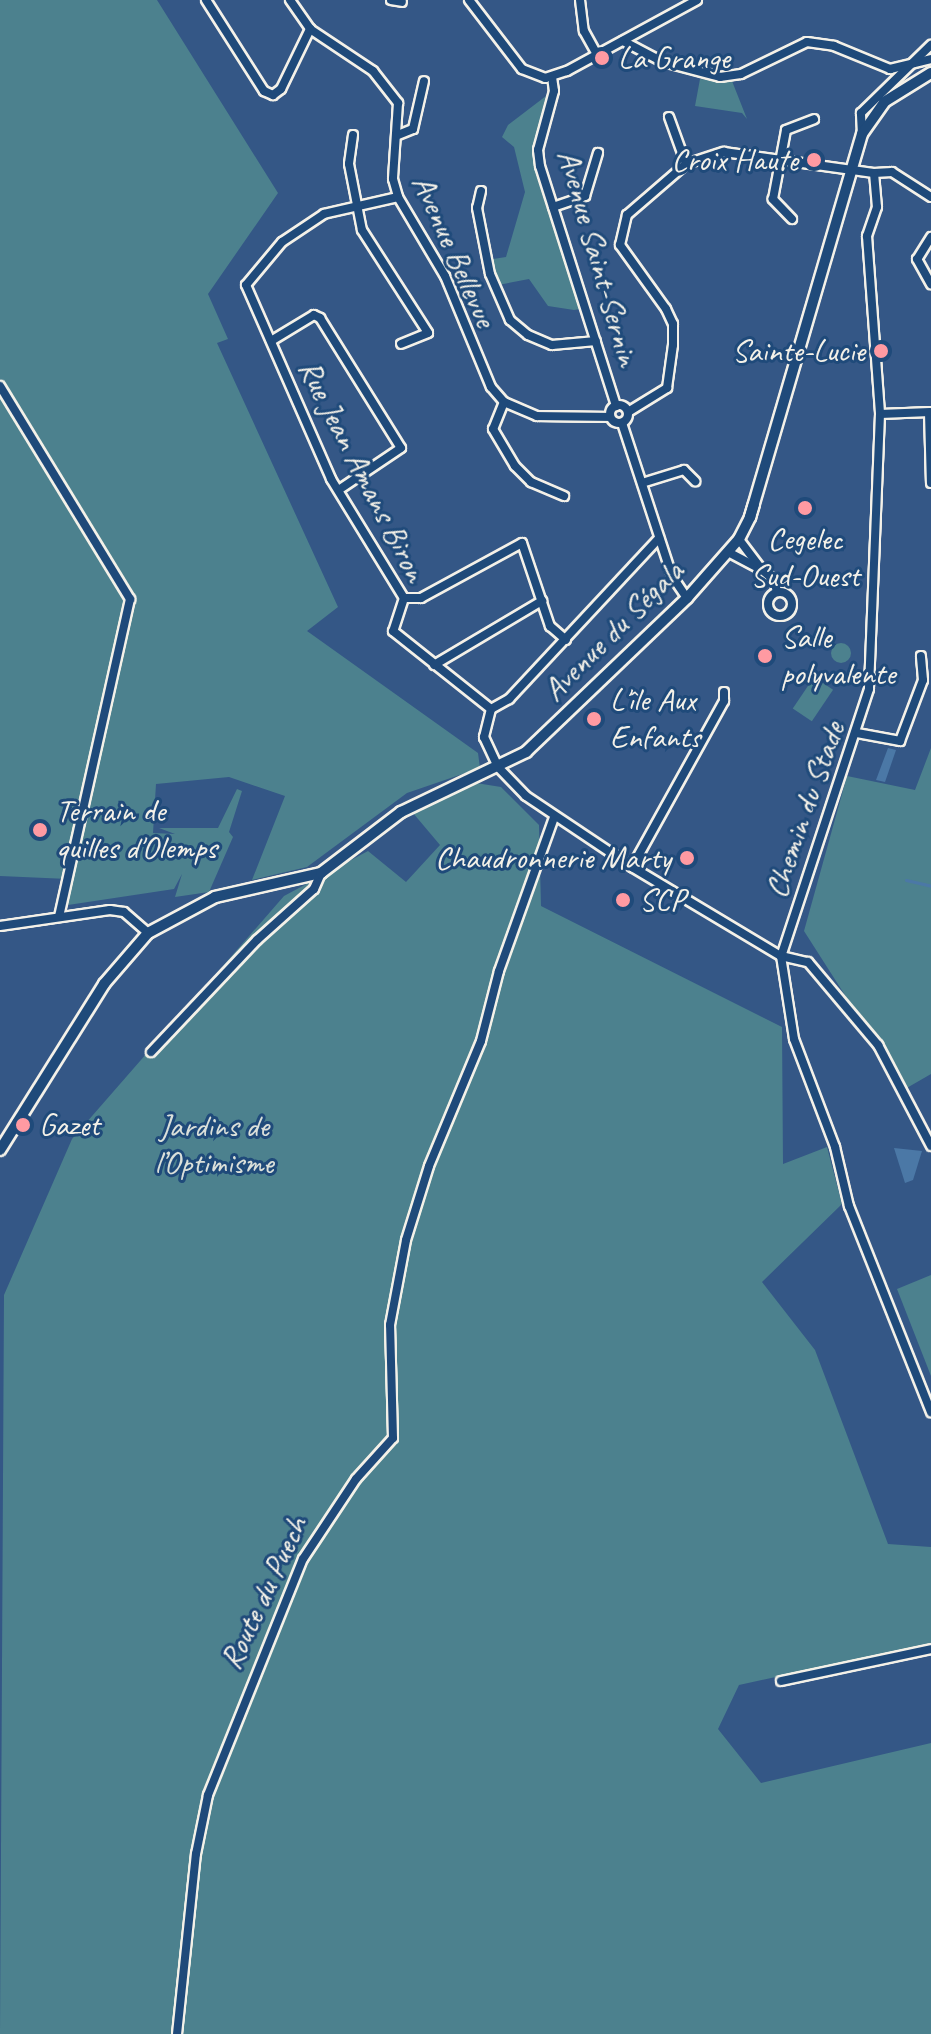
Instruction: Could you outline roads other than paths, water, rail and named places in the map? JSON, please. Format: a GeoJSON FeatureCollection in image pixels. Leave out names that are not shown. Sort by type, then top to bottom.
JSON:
{"type":"FeatureCollection","features":[{"type":"Feature","properties":{"kind":"street","name":"Avenue Bellevue"},"geometry":{"type":"LineString","coordinates":[[290,0],[310,29],[384,83],[398,103],[393,179],[398,197],[460,307],[479,368],[504,402]]}},
{"type":"Feature","properties":{"kind":"street"},"geometry":{"type":"LineString","coordinates":[[391,0],[402,2]]}},
{"type":"Feature","properties":{"kind":"street"},"geometry":{"type":"LineString","coordinates":[[469,0],[522,69],[552,77],[697,0]]}},
{"type":"Feature","properties":{"kind":"street"},"geometry":{"type":"LineString","coordinates":[[580,0],[584,31],[596,53]]}},
{"type":"Feature","properties":{"kind":"street"},"geometry":{"type":"LineString","coordinates":[[210,2],[264,91],[273,95],[281,89],[310,29]]}},
{"type":"Feature","properties":{"kind":"street"},"geometry":{"type":"LineString","coordinates":[[623,41],[663,62],[720,77],[741,74],[807,42],[834,46],[890,69],[931,59]]}},
{"type":"Feature","properties":{"kind":"street"},"geometry":{"type":"LineString","coordinates":[[862,134],[861,113],[904,66],[931,45]]}},
{"type":"Feature","properties":{"kind":"street"},"geometry":{"type":"LineString","coordinates":[[851,171],[862,134],[884,102],[931,73]]}},
{"type":"Feature","properties":{"kind":"street","name":"Avenue Saint-Sernin"},"geometry":{"type":"LineString","coordinates":[[552,77],[554,91],[538,150],[616,406]]}},
{"type":"Feature","properties":{"kind":"street"},"geometry":{"type":"LineString","coordinates":[[398,135],[413,129],[424,81]]}},
{"type":"Feature","properties":{"kind":"street"},"geometry":{"type":"LineString","coordinates":[[669,117],[686,164]]}},
{"type":"Feature","properties":{"kind":"street"},"geometry":{"type":"LineString","coordinates":[[792,219],[773,199],[786,130],[814,119]]}},
{"type":"Feature","properties":{"kind":"street"},"geometry":{"type":"LineString","coordinates":[[353,135],[349,164],[355,210],[362,230],[428,333],[401,344]]}},
{"type":"Feature","properties":{"kind":"street"},"geometry":{"type":"LineString","coordinates":[[622,423],[628,412],[667,388],[673,324],[627,259],[620,231],[627,215],[686,164],[724,152],[851,171],[892,172],[931,197]]}},
{"type":"Feature","properties":{"kind":"street"},"geometry":{"type":"LineString","coordinates":[[553,207],[585,196],[598,153]]}},
{"type":"Feature","properties":{"kind":"street","name":"Avenue du Ségala"},"geometry":{"type":"LineString","coordinates":[[321,873],[401,812],[526,752],[687,598],[739,539],[754,504],[851,171]]}},
{"type":"Feature","properties":{"kind":"street","name":"Chemin du Stade"},"geometry":{"type":"LineString","coordinates":[[874,173],[877,207],[867,236],[880,414],[869,689],[781,956],[794,1039],[835,1147],[849,1206],[931,1412]]}},
{"type":"Feature","properties":{"kind":"street"},"geometry":{"type":"LineString","coordinates":[[481,191],[477,208],[490,274],[510,320],[528,335],[552,345],[596,341]]}},
{"type":"Feature","properties":{"kind":"street","name":"Rue Jean Amans Biron"},"geometry":{"type":"LineString","coordinates":[[398,197],[355,210],[324,214],[282,242],[246,285],[340,489],[404,598],[393,631],[491,709]]}},
{"type":"Feature","properties":{"kind":"street"},"geometry":{"type":"LineString","coordinates":[[931,237],[917,259],[931,284]]}},
{"type":"Feature","properties":{"kind":"street"},"geometry":{"type":"LineString","coordinates":[[271,341],[314,315],[320,318],[401,448],[340,489]]}},
{"type":"Feature","properties":{"kind":"street"},"geometry":{"type":"LineString","coordinates":[[0,386],[130,599],[59,916]]}},
{"type":"Feature","properties":{"kind":"street"},"geometry":{"type":"LineString","coordinates":[[564,496],[531,482],[515,466],[493,429],[504,402],[556,420],[610,417],[622,423],[672,576],[687,598]]}},
{"type":"Feature","properties":{"kind":"street"},"geometry":{"type":"LineString","coordinates":[[610,417],[616,406],[628,412]]}},
{"type":"Feature","properties":{"kind":"street"},"geometry":{"type":"LineString","coordinates":[[880,414],[930,412],[931,483]]}},
{"type":"Feature","properties":{"kind":"street"},"geometry":{"type":"LineString","coordinates":[[642,483],[684,470],[695,481]]}},
{"type":"Feature","properties":{"kind":"street"},"geometry":{"type":"LineString","coordinates":[[659,538],[509,699],[491,709],[484,737],[498,767],[554,817],[781,956],[808,962],[878,1045],[931,1146]]}},
{"type":"Feature","properties":{"kind":"street"},"geometry":{"type":"LineString","coordinates":[[739,539],[762,570]]}},
{"type":"Feature","properties":{"kind":"street"},"geometry":{"type":"LineString","coordinates":[[404,598],[421,598],[522,543],[550,626],[566,640]]}},
{"type":"Feature","properties":{"kind":"street"},"geometry":{"type":"LineString","coordinates":[[728,552],[762,570],[774,580],[777,592]]}},
{"type":"Feature","properties":{"kind":"street"},"geometry":{"type":"LineString","coordinates":[[434,665],[542,601]]}},
{"type":"Feature","properties":{"kind":"street"},"geometry":{"type":"LineString","coordinates":[[857,733],[900,741],[923,680],[921,656]]}},
{"type":"Feature","properties":{"kind":"street"},"geometry":{"type":"LineString","coordinates":[[632,867],[724,701],[724,692]]}},
{"type":"Feature","properties":{"kind":"street","name":"Route du Puech"},"geometry":{"type":"LineString","coordinates":[[177,2034],[196,1854],[208,1795],[303,1559],[356,1479],[393,1438],[390,1325],[406,1240],[429,1166],[457,1103],[554,817]]}},
{"type":"Feature","properties":{"kind":"street"},"geometry":{"type":"LineString","coordinates":[[0,1150],[104,984],[148,933],[215,897],[321,873]]}},
{"type":"Feature","properties":{"kind":"street"},"geometry":{"type":"LineString","coordinates":[[151,1052],[257,940],[314,889],[321,873]]}},
{"type":"Feature","properties":{"kind":"street"},"geometry":{"type":"LineString","coordinates":[[0,926],[59,916],[124,912],[148,933]]}},
{"type":"Feature","properties":{"kind":"street"},"geometry":{"type":"LineString","coordinates":[[781,1681],[931,1649]]}},
{"type":"Feature","properties":{"kind":"water"},"geometry":{"type":"Polygon","coordinates":[[[888,748],[896,750],[885,782],[876,780],[888,748]]]}},
{"type":"Feature","properties":{"kind":"water"},"geometry":{"type":"Polygon","coordinates":[[[894,1148],[922,1151],[913,1180],[905,1183],[894,1148]]]}},
{"type":"Feature","properties":{"kind":"waterway"},"geometry":{"type":"LineString","coordinates":[[906,880],[931,886]]}},
{"type":"Feature","properties":{"kind":"place","name":"La Grange"},"geometry":{"type":"Point","coordinates":[602,58]}},
{"type":"Feature","properties":{"kind":"place","name":"Croix Haute"},"geometry":{"type":"Point","coordinates":[814,160]}},
{"type":"Feature","properties":{"kind":"place","name":"Sainte-Lucie"},"geometry":{"type":"Point","coordinates":[881,351]}},
{"type":"Feature","properties":{"kind":"place","name":"Cegelec Sud-Ouest"},"geometry":{"type":"Point","coordinates":[805,508]}},
{"type":"Feature","properties":{"kind":"place","name":"Salle polyvalente"},"geometry":{"type":"Point","coordinates":[765,656]}},
{"type":"Feature","properties":{"kind":"place","name":"L'île Aux Enfants"},"geometry":{"type":"Point","coordinates":[594,719]}},
{"type":"Feature","properties":{"kind":"place","name":"Terrain de quilles d'Olemps"},"geometry":{"type":"Point","coordinates":[40,830]}},
{"type":"Feature","properties":{"kind":"place","name":"Chaudronnerie Marty"},"geometry":{"type":"Point","coordinates":[687,858]}},
{"type":"Feature","properties":{"kind":"place","name":"SCP"},"geometry":{"type":"Point","coordinates":[623,900]}},
{"type":"Feature","properties":{"kind":"place","name":"Gazet"},"geometry":{"type":"Point","coordinates":[23,1125]}},
{"type":"Feature","properties":{"kind":"park label","name":"Jardins de l’Optimisme"},"geometry":{"type":"Point","coordinates":[214,1146]}}]}
